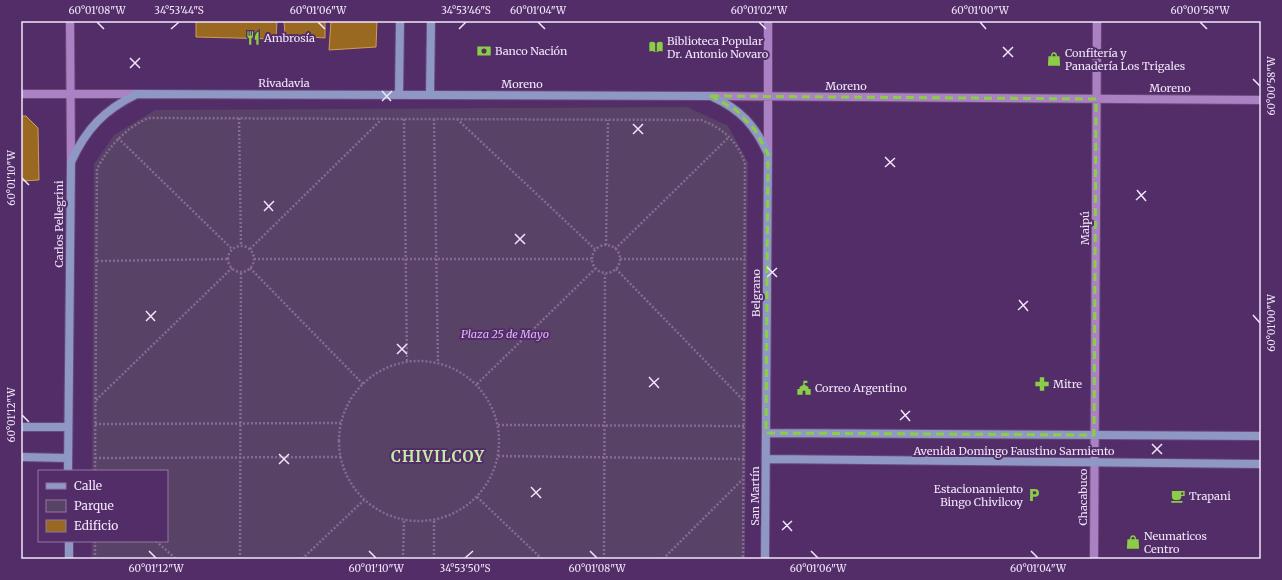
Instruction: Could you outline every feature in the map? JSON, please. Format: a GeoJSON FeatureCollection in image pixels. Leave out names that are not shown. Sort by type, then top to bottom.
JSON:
{"type":"FeatureCollection","features":[{"type":"Feature","properties":{"kind":"main road"},"geometry":{"type":"LineString","coordinates":[[399,95],[400,21]]}},
{"type":"Feature","properties":{"kind":"main road"},"geometry":{"type":"LineString","coordinates":[[430,95],[431,21]]}},
{"type":"Feature","properties":{"kind":"main road","name":"Rivadavia"},"geometry":{"type":"LineString","coordinates":[[70,162],[77,147],[97,121],[109,110],[137,94],[430,95]]}},
{"type":"Feature","properties":{"kind":"main road","name":"Moreno"},"geometry":{"type":"LineString","coordinates":[[430,95],[711,96]]}},
{"type":"Feature","properties":{"kind":"main road","name":"Belgrano"},"geometry":{"type":"LineString","coordinates":[[711,96],[736,110],[746,119],[756,130],[768,154],[766,433]]}},
{"type":"Feature","properties":{"kind":"main road","name":"Carlos Pellegrini"},"geometry":{"type":"LineString","coordinates":[[68,470],[70,162]]}},
{"type":"Feature","properties":{"kind":"main road"},"geometry":{"type":"LineString","coordinates":[[21,427],[68,427]]}},
{"type":"Feature","properties":{"kind":"main road","name":"Avenida Domingo Faustino Sarmiento"},"geometry":{"type":"LineString","coordinates":[[766,433],[1261,436]]}},
{"type":"Feature","properties":{"kind":"main road","name":"San Martín"},"geometry":{"type":"LineString","coordinates":[[765,559],[766,433]]}},
{"type":"Feature","properties":{"kind":"main road"},"geometry":{"type":"LineString","coordinates":[[21,457],[68,458]]}},
{"type":"Feature","properties":{"kind":"main road","name":"Avenida Domingo Faustino Sarmiento"},"geometry":{"type":"LineString","coordinates":[[766,460],[1261,464]]}},
{"type":"Feature","properties":{"kind":"main road"},"geometry":{"type":"LineString","coordinates":[[68,542],[68,559]]}},
{"type":"Feature","properties":{"kind":"street","name":"Carlos Pellegrini"},"geometry":{"type":"LineString","coordinates":[[70,21],[70,162]]}},
{"type":"Feature","properties":{"kind":"street","name":"Belgrano"},"geometry":{"type":"LineString","coordinates":[[768,21],[768,154]]}},
{"type":"Feature","properties":{"kind":"street","name":"Maipú"},"geometry":{"type":"LineString","coordinates":[[1094,435],[1097,21]]}},
{"type":"Feature","properties":{"kind":"street","name":"Rivadavia"},"geometry":{"type":"LineString","coordinates":[[21,94],[137,94]]}},
{"type":"Feature","properties":{"kind":"street","name":"Moreno"},"geometry":{"type":"LineString","coordinates":[[711,96],[1261,100]]}},
{"type":"Feature","properties":{"kind":"street","name":"Chacabuco"},"geometry":{"type":"LineString","coordinates":[[1094,435],[1094,559]]}},
{"type":"Feature","properties":{"kind":"path"},"geometry":{"type":"LineString","coordinates":[[95,470],[97,169],[118,138],[137,123],[148,118],[701,120],[711,124],[729,137],[736,145],[745,163],[743,559]]}},
{"type":"Feature","properties":{"kind":"path"},"geometry":{"type":"LineString","coordinates":[[239,118],[241,246]]}},
{"type":"Feature","properties":{"kind":"path"},"geometry":{"type":"LineString","coordinates":[[250,250],[383,118]]}},
{"type":"Feature","properties":{"kind":"path"},"geometry":{"type":"LineString","coordinates":[[404,118],[407,362]]}},
{"type":"Feature","properties":{"kind":"path"},"geometry":{"type":"LineString","coordinates":[[434,119],[438,363]]}},
{"type":"Feature","properties":{"kind":"path"},"geometry":{"type":"LineString","coordinates":[[457,119],[595,249]]}},
{"type":"Feature","properties":{"kind":"path"},"geometry":{"type":"LineString","coordinates":[[606,245],[608,119]]}},
{"type":"Feature","properties":{"kind":"path"},"geometry":{"type":"LineString","coordinates":[[616,249],[729,137]]}},
{"type":"Feature","properties":{"kind":"path"},"geometry":{"type":"LineString","coordinates":[[118,138],[232,250]]}},
{"type":"Feature","properties":{"kind":"path"},"geometry":{"type":"LineString","coordinates":[[602,245],[609,245],[616,249],[620,259],[616,269],[605,274],[595,269],[591,259],[595,249],[602,245]]}},
{"type":"Feature","properties":{"kind":"path"},"geometry":{"type":"LineString","coordinates":[[241,246],[250,250],[254,259],[253,266],[241,272],[232,268],[228,259],[232,250],[241,246]]}},
{"type":"Feature","properties":{"kind":"path"},"geometry":{"type":"LineString","coordinates":[[97,261],[228,259]]}},
{"type":"Feature","properties":{"kind":"path"},"geometry":{"type":"LineString","coordinates":[[254,259],[591,259]]}},
{"type":"Feature","properties":{"kind":"path"},"geometry":{"type":"LineString","coordinates":[[620,259],[745,259]]}},
{"type":"Feature","properties":{"kind":"path"},"geometry":{"type":"LineString","coordinates":[[96,400],[232,268]]}},
{"type":"Feature","properties":{"kind":"path"},"geometry":{"type":"LineString","coordinates":[[250,268],[363,384]]}},
{"type":"Feature","properties":{"kind":"path"},"geometry":{"type":"LineString","coordinates":[[477,384],[595,269]]}},
{"type":"Feature","properties":{"kind":"path"},"geometry":{"type":"LineString","coordinates":[[616,269],[744,401]]}},
{"type":"Feature","properties":{"kind":"path"},"geometry":{"type":"LineString","coordinates":[[240,559],[241,272]]}},
{"type":"Feature","properties":{"kind":"path"},"geometry":{"type":"LineString","coordinates":[[604,559],[605,274]]}},
{"type":"Feature","properties":{"kind":"path"},"geometry":{"type":"LineString","coordinates":[[422,361],[438,363],[465,375],[477,384],[494,410],[500,440],[494,471],[487,485],[477,497],[450,516],[418,522],[389,516],[364,500],[345,473],[339,440],[341,423],[346,408],[354,396],[363,384],[376,374],[407,362],[422,361]]}},
{"type":"Feature","properties":{"kind":"path"},"geometry":{"type":"LineString","coordinates":[[95,424],[341,423]]}},
{"type":"Feature","properties":{"kind":"path"},"geometry":{"type":"LineString","coordinates":[[498,425],[744,426]]}},
{"type":"Feature","properties":{"kind":"path"},"geometry":{"type":"LineString","coordinates":[[498,456],[744,460]]}},
{"type":"Feature","properties":{"kind":"path"},"geometry":{"type":"LineString","coordinates":[[95,458],[341,457]]}},
{"type":"Feature","properties":{"kind":"path"},"geometry":{"type":"LineString","coordinates":[[663,559],[743,478]]}},
{"type":"Feature","properties":{"kind":"path"},"geometry":{"type":"LineString","coordinates":[[477,497],[542,559]]}},
{"type":"Feature","properties":{"kind":"path"},"geometry":{"type":"LineString","coordinates":[[302,559],[364,500]]}},
{"type":"Feature","properties":{"kind":"path"},"geometry":{"type":"LineString","coordinates":[[403,559],[404,520]]}},
{"type":"Feature","properties":{"kind":"path"},"geometry":{"type":"LineString","coordinates":[[434,520],[434,559]]}},
{"type":"Feature","properties":{"kind":"path"},"geometry":{"type":"LineString","coordinates":[[95,542],[95,559]]}},
{"type":"Feature","properties":{"kind":"path"},"geometry":{"type":"LineString","coordinates":[[157,542],[176,559]]}},
{"type":"Feature","properties":{"kind":"highlighted area"},"geometry":{"type":"Polygon","coordinates":[[[711,96],[1096,99],[1094,435],[766,433],[768,154],[755,130],[736,110],[711,96]]]}},
{"type":"Feature","properties":{"kind":"green space","name":"Plaza 25 de Mayo"},"geometry":{"type":"Polygon","coordinates":[[[687,107],[728,126],[748,162],[745,559],[91,559],[92,542],[168,542],[168,470],[92,470],[94,164],[114,135],[155,110],[687,107]]]}},
{"type":"Feature","properties":{"kind":"building"},"geometry":{"type":"Polygon","coordinates":[[[196,21],[277,21],[276,39],[196,37],[196,21]]]}},
{"type":"Feature","properties":{"kind":"building"},"geometry":{"type":"Polygon","coordinates":[[[284,21],[325,21],[325,38],[285,35],[284,21]]]}},
{"type":"Feature","properties":{"kind":"building"},"geometry":{"type":"Polygon","coordinates":[[[331,21],[377,21],[376,47],[329,50],[331,21]]]}},
{"type":"Feature","properties":{"kind":"building"},"geometry":{"type":"Polygon","coordinates":[[[21,116],[26,116],[38,128],[39,180],[21,181],[21,116]]]}},
{"type":"Feature","properties":{"kind":"place","name":"Ambrosía"},"geometry":{"type":"Point","coordinates":[253,38]}},
{"type":"Feature","properties":{"kind":"place","name":"Biblioteca Popular Dr. Antonio Novaro"},"geometry":{"type":"Point","coordinates":[656,47]}},
{"type":"Feature","properties":{"kind":"place","name":"Banco Nación"},"geometry":{"type":"Point","coordinates":[484,51]}},
{"type":"Feature","properties":{"kind":"place","name":"Confitería y Panadería Los Trigales"},"geometry":{"type":"Point","coordinates":[1054,59]}},
{"type":"Feature","properties":{"kind":"place","name":"Mitre"},"geometry":{"type":"Point","coordinates":[1042,384]}},
{"type":"Feature","properties":{"kind":"place","name":"Correo Argentino"},"geometry":{"type":"Point","coordinates":[804,388]}},
{"type":"Feature","properties":{"kind":"place","name":"Estacionamiento Bingo Chivilcoy"},"geometry":{"type":"Point","coordinates":[1034,495]}},
{"type":"Feature","properties":{"kind":"place","name":"Trapani"},"geometry":{"type":"Point","coordinates":[1178,496]}},
{"type":"Feature","properties":{"kind":"place","name":"Neumaticos Centro"},"geometry":{"type":"Point","coordinates":[1133,542]}},
{"type":"Feature","properties":{"kind":"district","name":"CHIVILCOY"},"geometry":{"type":"Point","coordinates":[438,456]}}]}
